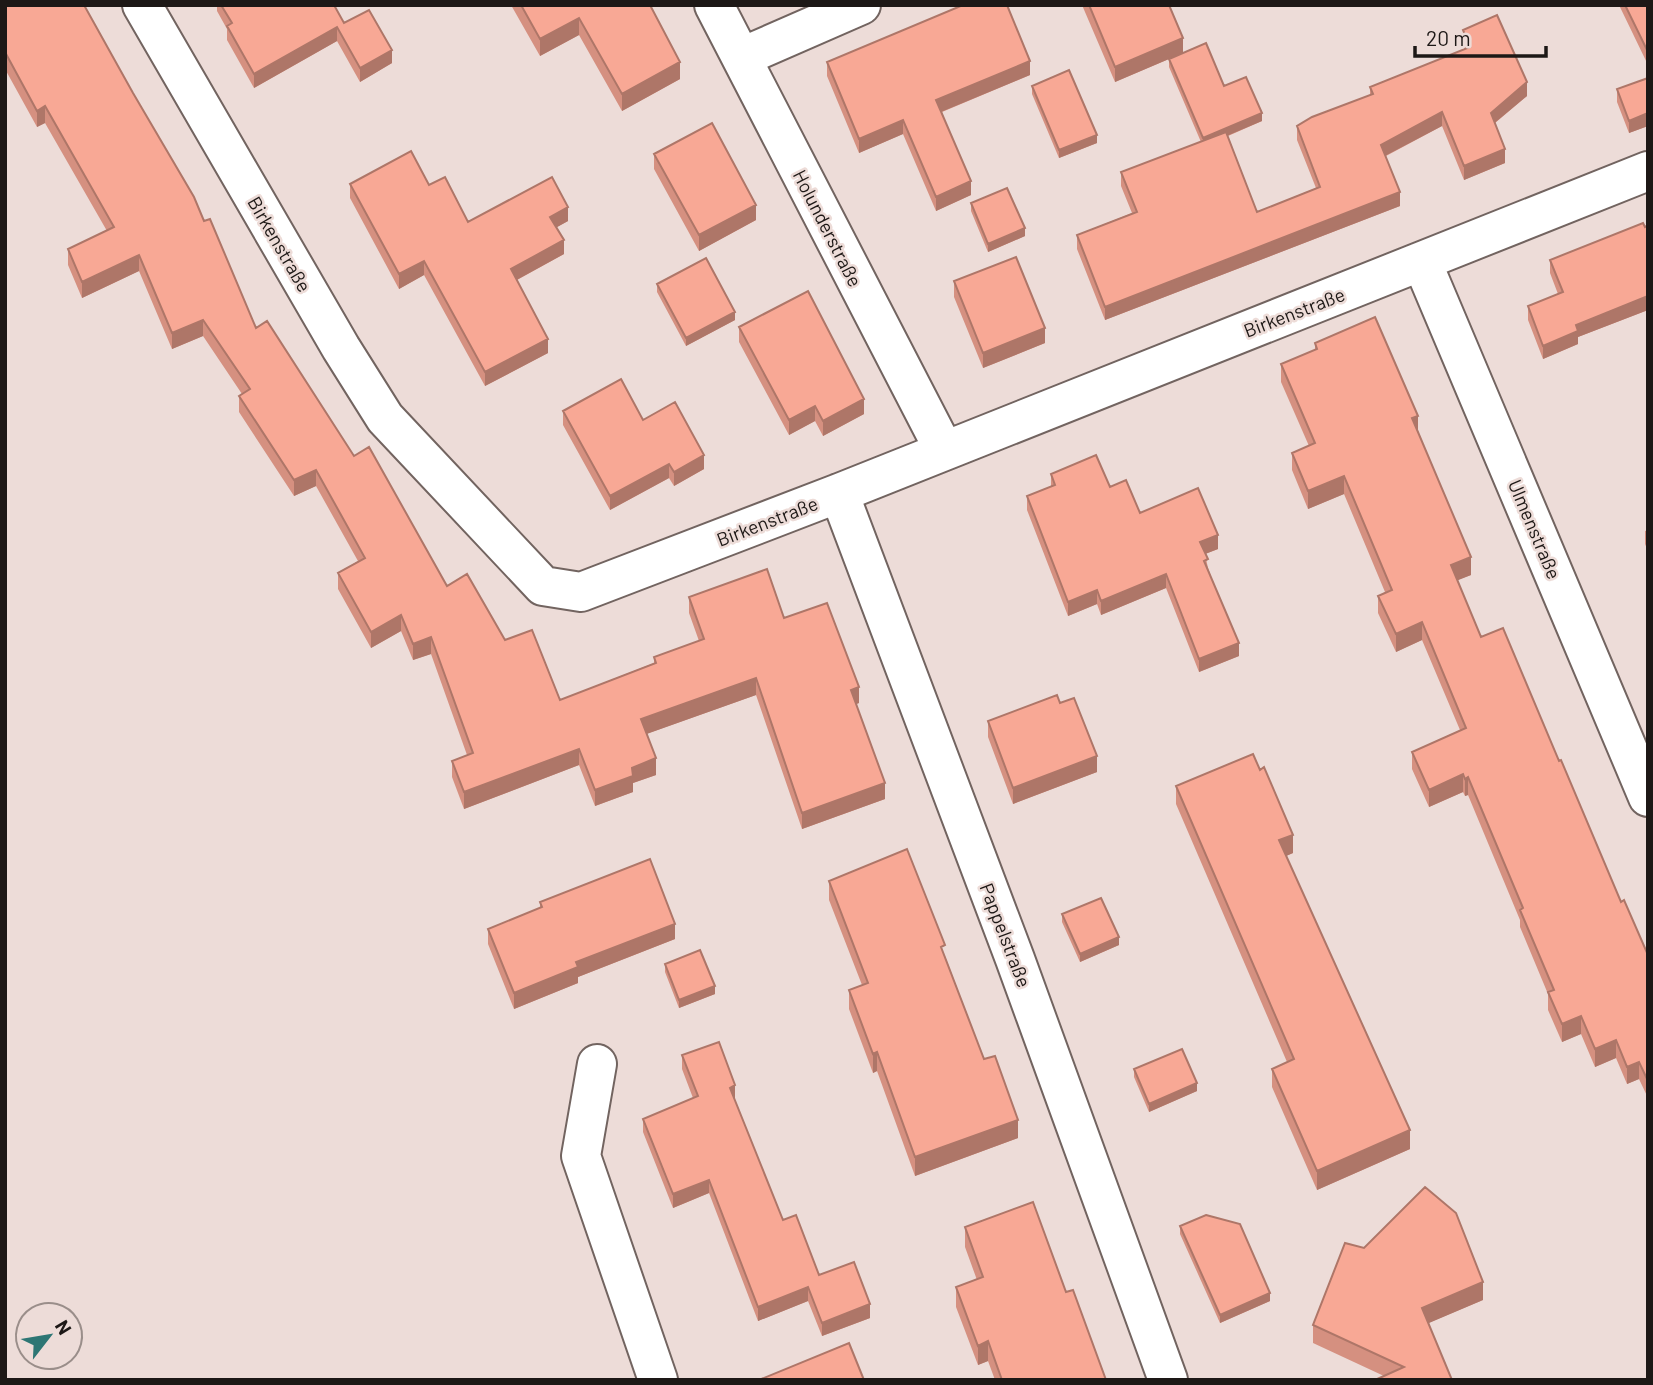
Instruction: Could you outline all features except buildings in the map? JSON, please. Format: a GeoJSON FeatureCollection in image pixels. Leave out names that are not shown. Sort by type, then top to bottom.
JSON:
{"type":"FeatureCollection","features":[{"type":"Feature","properties":{"kind":"street","name":"Birkenstraße"},"geometry":{"type":"LineString","coordinates":[[142,5],[341,348],[385,418],[543,586],[581,592],[839,493],[1648,171]]}},
{"type":"Feature","properties":{"kind":"street","name":"Holunderstraße"},"geometry":{"type":"LineString","coordinates":[[715,5],[944,450]]}},
{"type":"Feature","properties":{"kind":"street"},"geometry":{"type":"LineString","coordinates":[[742,57],[861,5]]}},
{"type":"Feature","properties":{"kind":"street","name":"Ulmenstraße"},"geometry":{"type":"LineString","coordinates":[[1422,262],[1648,797]]}},
{"type":"Feature","properties":{"kind":"street","name":"Pappelstraße"},"geometry":{"type":"LineString","coordinates":[[839,493],[1020,972],[1168,1380]]}},
{"type":"Feature","properties":{"kind":"street"},"geometry":{"type":"LineString","coordinates":[[597,1064],[581,1156],[658,1380]]}}]}
